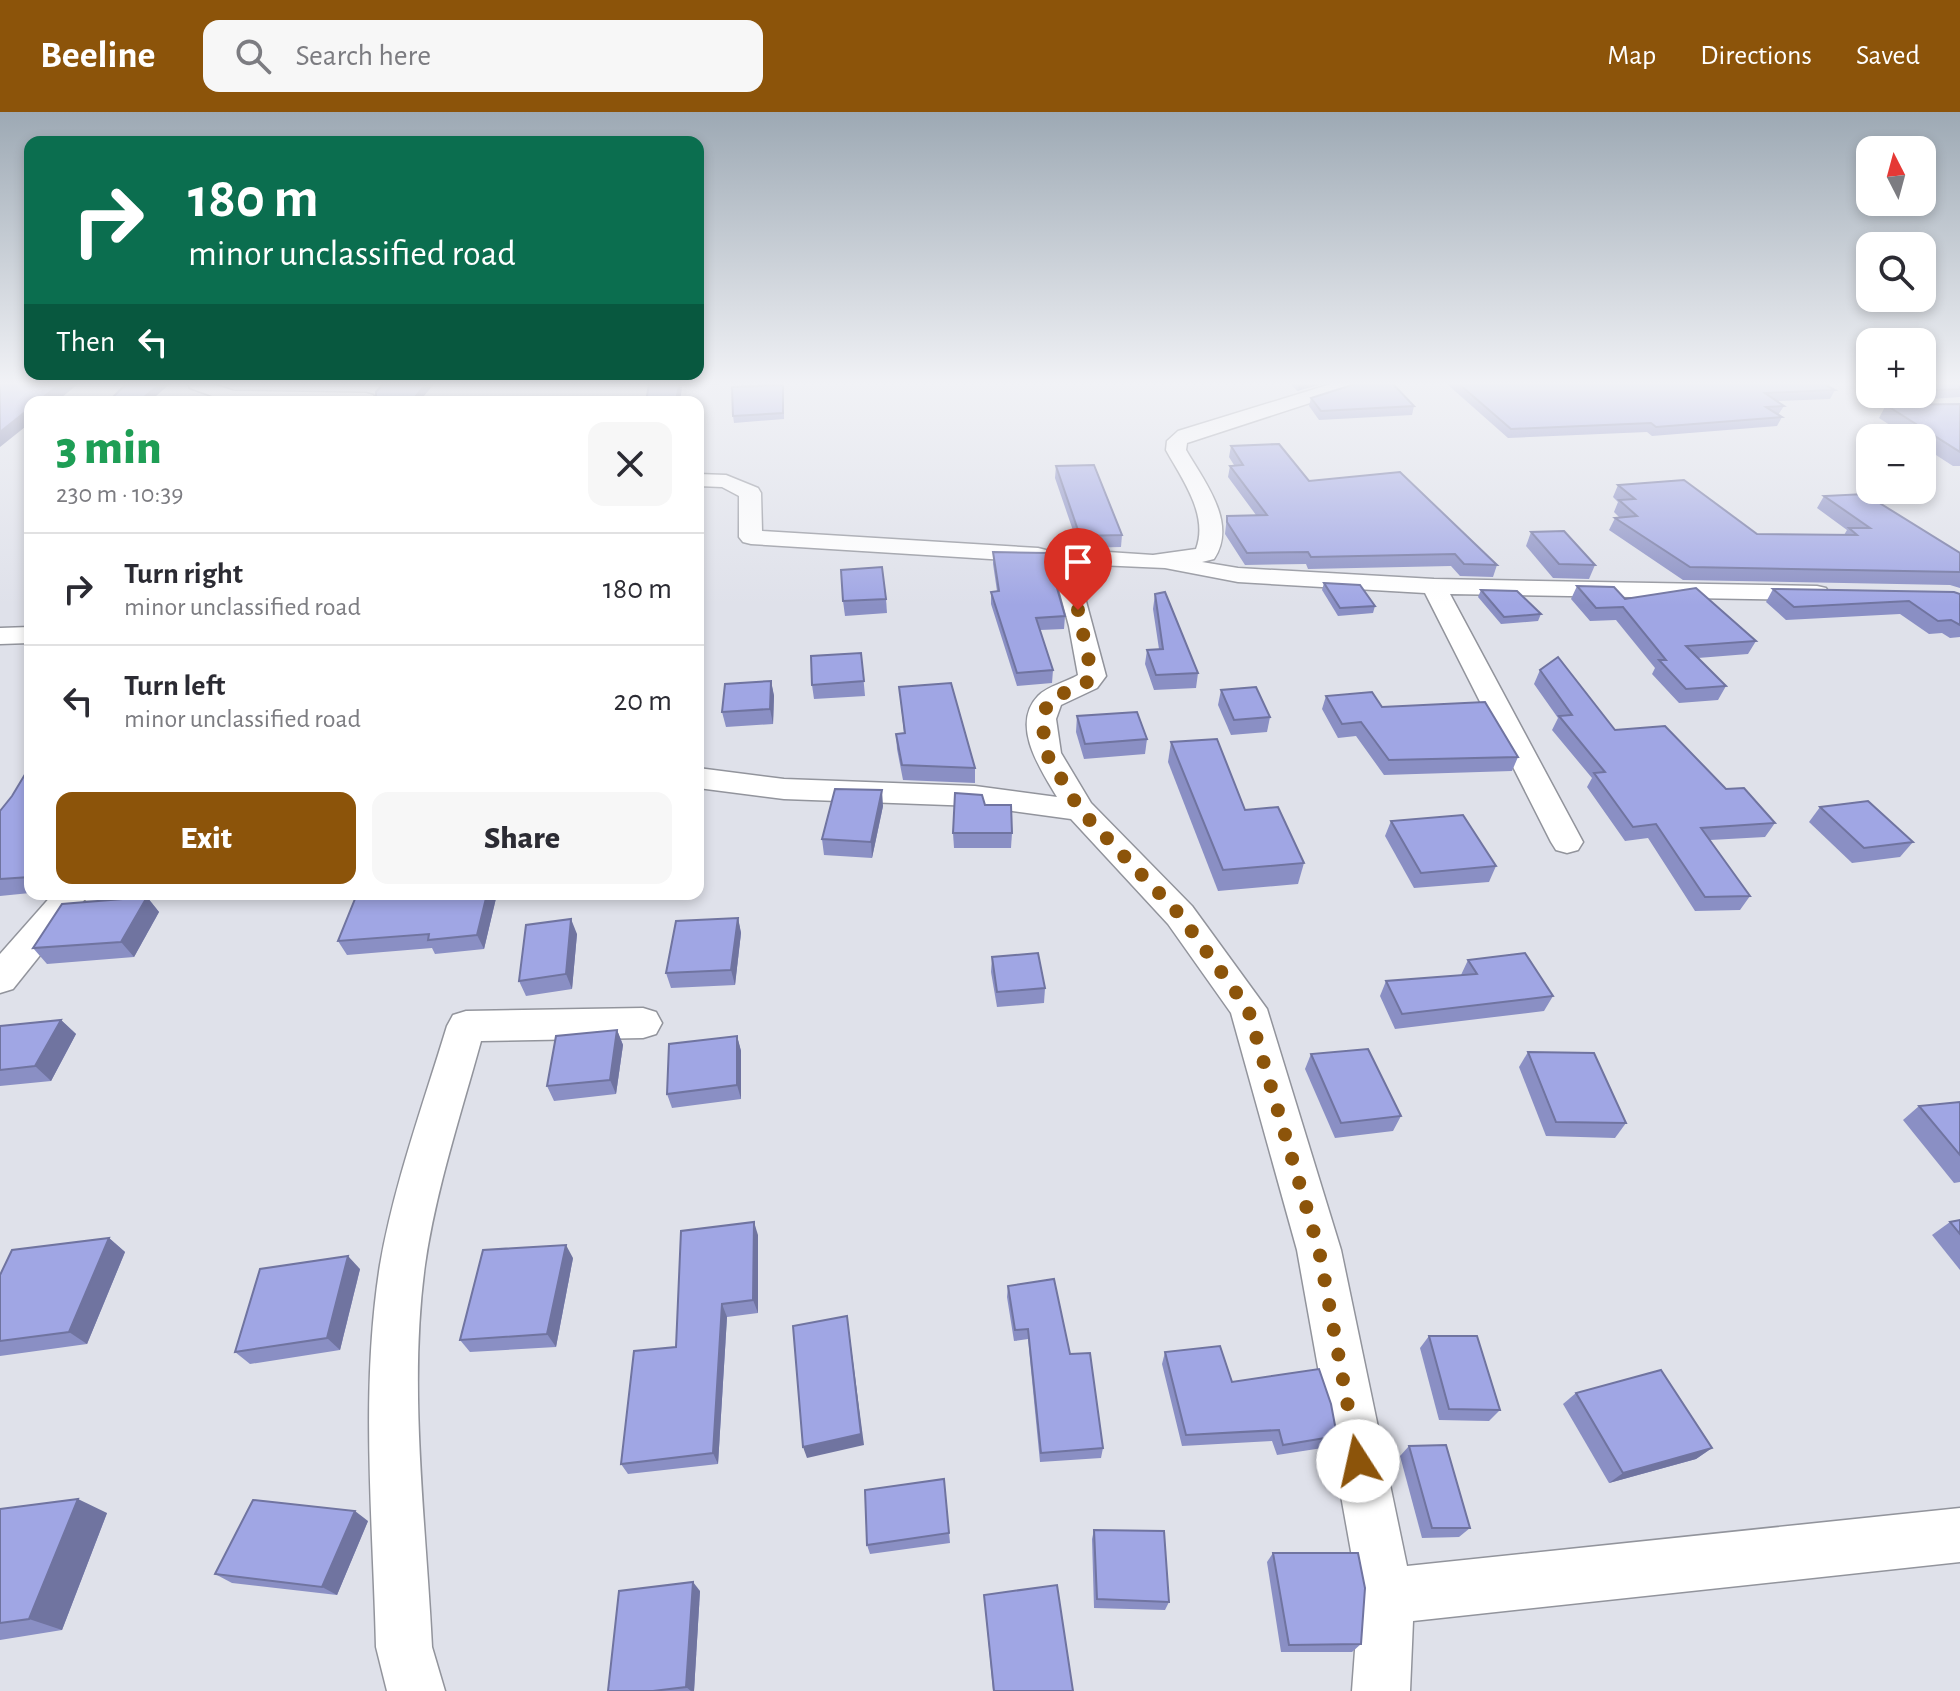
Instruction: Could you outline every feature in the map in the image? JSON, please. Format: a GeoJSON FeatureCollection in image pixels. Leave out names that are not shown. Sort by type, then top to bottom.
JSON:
{"type":"FeatureCollection","features":[{"type":"Feature","properties":{"kind":"street"},"geometry":{"type":"LineString","coordinates":[[1161,563],[1206,554],[1210,546],[1207,509],[1180,458]]}},
{"type":"Feature","properties":{"kind":"street"},"geometry":{"type":"LineString","coordinates":[[704,480],[726,481],[750,493],[751,537],[1161,563],[1238,575],[1434,586],[1841,593]]}},
{"type":"Feature","properties":{"kind":"street"},"geometry":{"type":"LineString","coordinates":[[1062,556],[1082,626],[1092,676],[1087,682],[1049,700],[1042,719],[1046,753],[1080,810],[1180,915],[1248,1009],[1319,1250],[1386,1596],[1381,1691]]}},
{"type":"Feature","properties":{"kind":"street"},"geometry":{"type":"LineString","coordinates":[[1434,586],[1567,842]]}},
{"type":"Feature","properties":{"kind":"street"},"geometry":{"type":"LineString","coordinates":[[0,636],[24,635]]}},
{"type":"Feature","properties":{"kind":"street"},"geometry":{"type":"LineString","coordinates":[[704,779],[784,789],[975,796],[1080,810]]}},
{"type":"Feature","properties":{"kind":"street"},"geometry":{"type":"LineString","coordinates":[[0,979],[67,900]]}},
{"type":"Feature","properties":{"kind":"street"},"geometry":{"type":"LineString","coordinates":[[416,1691],[404,1647],[394,1371],[403,1265],[421,1183],[466,1026],[643,1023]]}},
{"type":"Feature","properties":{"kind":"street"},"geometry":{"type":"LineString","coordinates":[[1386,1596],[1960,1535]]}},
{"type":"Feature","properties":{"kind":"building"},"geometry":{"type":"Polygon","coordinates":[[[1238,458],[1290,458],[1309,481],[1400,472],[1497,565],[1464,564],[1455,554],[1311,557],[1308,552],[1247,553],[1227,522],[1227,516],[1267,515],[1230,466],[1243,465],[1238,458]]]}},
{"type":"Feature","properties":{"kind":"building"},"geometry":{"type":"Polygon","coordinates":[[[1094,465],[1122,535],[1080,536],[1056,466],[1094,465]]]}},
{"type":"Feature","properties":{"kind":"building"},"geometry":{"type":"Polygon","coordinates":[[[1684,480],[1757,534],[1857,535],[1849,528],[1870,528],[1824,496],[1856,494],[1856,504],[1881,504],[1960,553],[1960,572],[1690,567],[1615,518],[1637,516],[1619,500],[1635,499],[1618,485],[1684,480]]]}},
{"type":"Feature","properties":{"kind":"building"},"geometry":{"type":"Polygon","coordinates":[[[1564,531],[1595,565],[1559,564],[1531,532],[1564,531]]]}},
{"type":"Feature","properties":{"kind":"building"},"geometry":{"type":"Polygon","coordinates":[[[993,552],[1047,553],[1065,616],[1036,618],[1053,670],[1017,673],[991,592],[999,591],[993,552]]]}},
{"type":"Feature","properties":{"kind":"building"},"geometry":{"type":"Polygon","coordinates":[[[882,567],[886,599],[843,601],[841,570],[882,567]]]}},
{"type":"Feature","properties":{"kind":"building"},"geometry":{"type":"Polygon","coordinates":[[[1324,583],[1360,585],[1375,606],[1340,608],[1324,583]]]}},
{"type":"Feature","properties":{"kind":"building"},"geometry":{"type":"Polygon","coordinates":[[[1577,586],[1614,587],[1625,599],[1696,588],[1756,641],[1686,646],[1726,686],[1686,689],[1659,660],[1666,660],[1623,607],[1596,608],[1577,586]]]}},
{"type":"Feature","properties":{"kind":"building"},"geometry":{"type":"Polygon","coordinates":[[[1773,589],[1954,592],[1960,594],[1960,625],[1951,620],[1938,621],[1909,601],[1794,607],[1773,589]]]}},
{"type":"Feature","properties":{"kind":"building"},"geometry":{"type":"Polygon","coordinates":[[[1481,590],[1517,591],[1541,614],[1504,617],[1481,590]]]}},
{"type":"Feature","properties":{"kind":"building"},"geometry":{"type":"Polygon","coordinates":[[[1165,592],[1198,673],[1156,675],[1147,650],[1163,649],[1155,594],[1165,592]]]}},
{"type":"Feature","properties":{"kind":"building"},"geometry":{"type":"Polygon","coordinates":[[[861,653],[864,681],[812,685],[811,656],[861,653]]]}},
{"type":"Feature","properties":{"kind":"building"},"geometry":{"type":"Polygon","coordinates":[[[1558,657],[1615,730],[1665,726],[1726,789],[1744,788],[1775,823],[1701,828],[1750,896],[1705,897],[1656,824],[1633,827],[1594,773],[1605,772],[1559,716],[1572,715],[1540,670],[1558,657]]]}},
{"type":"Feature","properties":{"kind":"building"},"geometry":{"type":"Polygon","coordinates":[[[771,681],[770,709],[722,712],[725,684],[771,681]]]}},
{"type":"Feature","properties":{"kind":"building"},"geometry":{"type":"Polygon","coordinates":[[[951,683],[975,768],[902,765],[896,734],[905,733],[899,687],[951,683]]]}},
{"type":"Feature","properties":{"kind":"building"},"geometry":{"type":"Polygon","coordinates":[[[1256,687],[1270,717],[1234,720],[1221,690],[1256,687]]]}},
{"type":"Feature","properties":{"kind":"building"},"geometry":{"type":"Polygon","coordinates":[[[1372,692],[1382,707],[1485,702],[1518,757],[1389,760],[1361,722],[1342,724],[1326,696],[1372,692]]]}},
{"type":"Feature","properties":{"kind":"building"},"geometry":{"type":"Polygon","coordinates":[[[1137,712],[1147,739],[1085,744],[1077,716],[1137,712]]]}},
{"type":"Feature","properties":{"kind":"building"},"geometry":{"type":"Polygon","coordinates":[[[1217,739],[1245,810],[1278,807],[1304,863],[1223,870],[1171,742],[1217,739]]]}},
{"type":"Feature","properties":{"kind":"building"},"geometry":{"type":"Polygon","coordinates":[[[24,776],[24,877],[0,879],[0,811],[24,776]]]}},
{"type":"Feature","properties":{"kind":"building"},"geometry":{"type":"Polygon","coordinates":[[[835,789],[882,790],[871,842],[822,839],[835,789]]]}},
{"type":"Feature","properties":{"kind":"building"},"geometry":{"type":"Polygon","coordinates":[[[955,793],[982,795],[985,805],[1011,805],[1012,833],[953,833],[955,793]]]}},
{"type":"Feature","properties":{"kind":"building"},"geometry":{"type":"Polygon","coordinates":[[[1868,801],[1913,842],[1864,848],[1820,807],[1868,801]]]}},
{"type":"Feature","properties":{"kind":"building"},"geometry":{"type":"Polygon","coordinates":[[[1463,815],[1496,866],[1421,873],[1391,821],[1463,815]]]}},
{"type":"Feature","properties":{"kind":"building"},"geometry":{"type":"Polygon","coordinates":[[[145,900],[121,942],[33,948],[62,904],[145,900]]]}},
{"type":"Feature","properties":{"kind":"building"},"geometry":{"type":"Polygon","coordinates":[[[355,900],[486,900],[477,935],[428,940],[429,934],[338,941],[355,900]]]}},
{"type":"Feature","properties":{"kind":"building"},"geometry":{"type":"Polygon","coordinates":[[[738,918],[731,970],[666,973],[676,921],[738,918]]]}},
{"type":"Feature","properties":{"kind":"building"},"geometry":{"type":"Polygon","coordinates":[[[571,919],[566,974],[519,981],[526,925],[571,919]]]}},
{"type":"Feature","properties":{"kind":"building"},"geometry":{"type":"Polygon","coordinates":[[[1038,953],[1045,988],[997,992],[992,957],[1038,953]]]}},
{"type":"Feature","properties":{"kind":"building"},"geometry":{"type":"Polygon","coordinates":[[[1525,953],[1553,996],[1402,1014],[1386,981],[1477,974],[1468,960],[1525,953]]]}},
{"type":"Feature","properties":{"kind":"building"},"geometry":{"type":"Polygon","coordinates":[[[61,1020],[35,1066],[0,1070],[0,1026],[61,1020]]]}},
{"type":"Feature","properties":{"kind":"building"},"geometry":{"type":"Polygon","coordinates":[[[617,1030],[610,1080],[547,1086],[556,1036],[617,1030]]]}},
{"type":"Feature","properties":{"kind":"building"},"geometry":{"type":"Polygon","coordinates":[[[737,1036],[737,1085],[667,1094],[669,1044],[737,1036]]]}},
{"type":"Feature","properties":{"kind":"building"},"geometry":{"type":"Polygon","coordinates":[[[1368,1049],[1401,1116],[1341,1123],[1311,1054],[1368,1049]]]}},
{"type":"Feature","properties":{"kind":"building"},"geometry":{"type":"Polygon","coordinates":[[[1528,1052],[1594,1053],[1626,1123],[1556,1122],[1528,1052]]]}},
{"type":"Feature","properties":{"kind":"building"},"geometry":{"type":"Polygon","coordinates":[[[1960,1102],[1960,1155],[1919,1106],[1960,1102]]]}},
{"type":"Feature","properties":{"kind":"building"},"geometry":{"type":"Polygon","coordinates":[[[1960,1220],[1960,1234],[1950,1222],[1960,1220]]]}},
{"type":"Feature","properties":{"kind":"building"},"geometry":{"type":"Polygon","coordinates":[[[754,1222],[753,1300],[722,1304],[713,1453],[621,1464],[634,1351],[676,1347],[681,1231],[754,1222]]]}},
{"type":"Feature","properties":{"kind":"building"},"geometry":{"type":"Polygon","coordinates":[[[109,1238],[69,1332],[0,1341],[0,1275],[12,1250],[109,1238]]]}},
{"type":"Feature","properties":{"kind":"building"},"geometry":{"type":"Polygon","coordinates":[[[566,1245],[547,1334],[460,1340],[483,1250],[566,1245]]]}},
{"type":"Feature","properties":{"kind":"building"},"geometry":{"type":"Polygon","coordinates":[[[348,1256],[327,1338],[235,1352],[260,1269],[348,1256]]]}},
{"type":"Feature","properties":{"kind":"building"},"geometry":{"type":"Polygon","coordinates":[[[1054,1279],[1070,1354],[1090,1353],[1103,1448],[1041,1453],[1028,1329],[1015,1330],[1008,1286],[1054,1279]]]}},
{"type":"Feature","properties":{"kind":"building"},"geometry":{"type":"Polygon","coordinates":[[[847,1316],[861,1434],[803,1447],[793,1326],[847,1316]]]}},
{"type":"Feature","properties":{"kind":"building"},"geometry":{"type":"Polygon","coordinates":[[[1429,1336],[1477,1336],[1500,1410],[1449,1409],[1429,1336]]]}},
{"type":"Feature","properties":{"kind":"building"},"geometry":{"type":"Polygon","coordinates":[[[1220,1346],[1232,1382],[1319,1369],[1331,1404],[1337,1436],[1283,1445],[1279,1430],[1186,1435],[1165,1352],[1220,1346]]]}},
{"type":"Feature","properties":{"kind":"building"},"geometry":{"type":"Polygon","coordinates":[[[1661,1370],[1712,1448],[1623,1473],[1576,1393],[1661,1370]]]}},
{"type":"Feature","properties":{"kind":"building"},"geometry":{"type":"Polygon","coordinates":[[[1446,1445],[1470,1528],[1432,1528],[1409,1446],[1446,1445]]]}},
{"type":"Feature","properties":{"kind":"building"},"geometry":{"type":"Polygon","coordinates":[[[944,1479],[949,1533],[867,1545],[865,1490],[944,1479]]]}},
{"type":"Feature","properties":{"kind":"building"},"geometry":{"type":"Polygon","coordinates":[[[78,1499],[29,1619],[0,1623],[0,1509],[78,1499]]]}},
{"type":"Feature","properties":{"kind":"building"},"geometry":{"type":"Polygon","coordinates":[[[253,1500],[355,1511],[322,1587],[215,1574],[253,1500]]]}},
{"type":"Feature","properties":{"kind":"building"},"geometry":{"type":"Polygon","coordinates":[[[1094,1530],[1164,1531],[1169,1602],[1097,1599],[1094,1530]]]}},
{"type":"Feature","properties":{"kind":"building"},"geometry":{"type":"Polygon","coordinates":[[[1273,1553],[1358,1553],[1365,1588],[1361,1644],[1289,1645],[1273,1553]]]}},
{"type":"Feature","properties":{"kind":"building"},"geometry":{"type":"Polygon","coordinates":[[[693,1582],[686,1687],[608,1691],[619,1591],[693,1582]]]}},
{"type":"Feature","properties":{"kind":"building"},"geometry":{"type":"Polygon","coordinates":[[[1057,1585],[1073,1691],[994,1691],[984,1595],[1057,1585]]]}},
{"type":"Feature","properties":{"kind":"route"},"geometry":{"type":"LineString","coordinates":[[1078,610],[1092,676],[1087,682],[1049,700],[1042,719],[1046,753],[1080,810],[1180,915],[1248,1009],[1319,1250],[1358,1461]]}}]}
